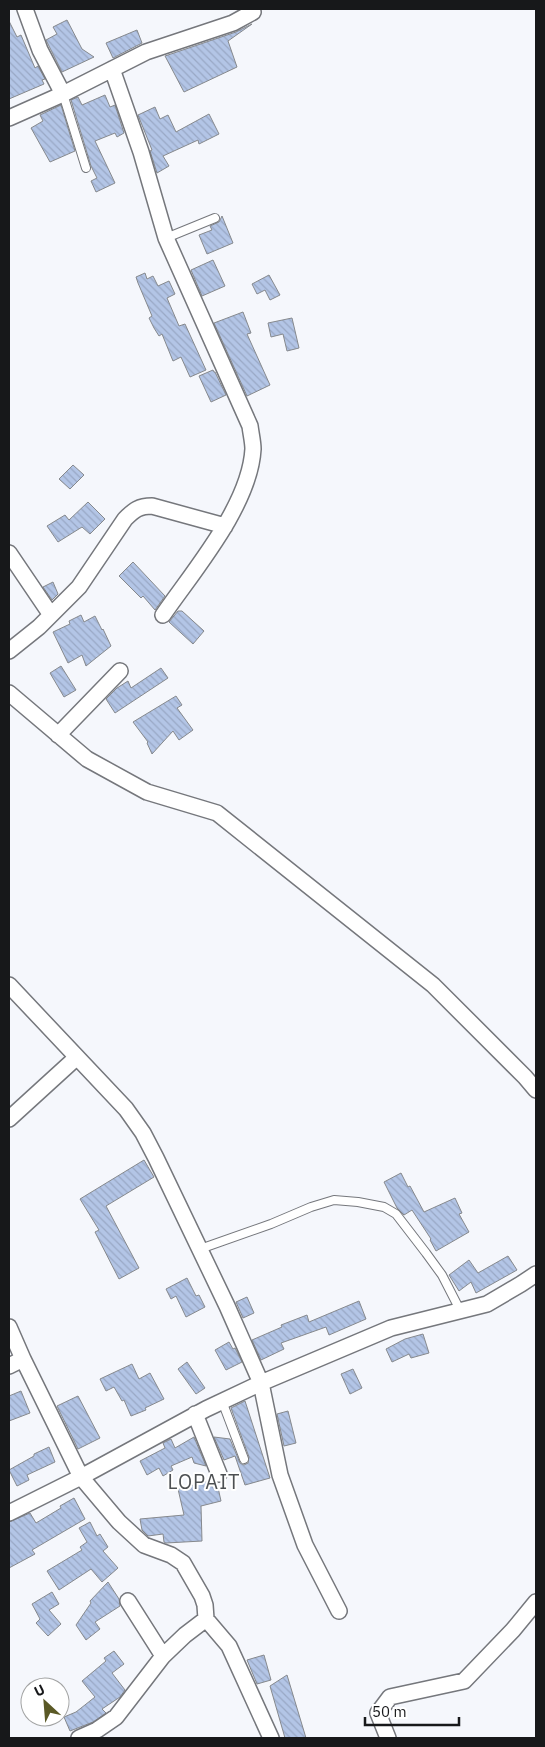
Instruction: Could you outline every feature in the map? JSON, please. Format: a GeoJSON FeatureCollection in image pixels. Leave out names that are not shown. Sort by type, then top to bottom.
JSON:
{"type":"FeatureCollection","features":[{"type":"Feature","properties":{"kind":"street"},"geometry":{"type":"LineString","coordinates":[[25,9],[40,50],[63,94]]}},
{"type":"Feature","properties":{"kind":"street"},"geometry":{"type":"LineString","coordinates":[[9,118],[63,94],[146,52],[233,22],[253,12]]}},
{"type":"Feature","properties":{"kind":"street"},"geometry":{"type":"LineString","coordinates":[[112,69],[141,152],[166,238],[250,426],[253,448],[250,469],[237,504],[225,526],[163,615]]}},
{"type":"Feature","properties":{"kind":"street"},"geometry":{"type":"LineString","coordinates":[[9,651],[51,615],[79,587],[125,519],[132,512],[143,506],[152,506],[225,526]]}},
{"type":"Feature","properties":{"kind":"street"},"geometry":{"type":"LineString","coordinates":[[9,553],[51,615]]}},
{"type":"Feature","properties":{"kind":"street"},"geometry":{"type":"LineString","coordinates":[[58,735],[120,671]]}},
{"type":"Feature","properties":{"kind":"street"},"geometry":{"type":"LineString","coordinates":[[9,693],[87,759],[147,792],[217,813],[433,985],[536,1090]]}},
{"type":"Feature","properties":{"kind":"street"},"geometry":{"type":"LineString","coordinates":[[9,985],[126,1109],[156,1158],[227,1306],[260,1383],[280,1476],[305,1545],[339,1611]]}},
{"type":"Feature","properties":{"kind":"street"},"geometry":{"type":"LineString","coordinates":[[9,1119],[77,1058]]}},
{"type":"Feature","properties":{"kind":"street"},"geometry":{"type":"LineString","coordinates":[[9,1513],[81,1477],[195,1414],[260,1383],[391,1328],[487,1304],[536,1274]]}},
{"type":"Feature","properties":{"kind":"street"},"geometry":{"type":"LineString","coordinates":[[9,1327],[81,1477],[119,1522],[144,1546],[171,1555],[183,1563],[202,1596],[206,1619],[229,1646],[272,1738]]}},
{"type":"Feature","properties":{"kind":"street"},"geometry":{"type":"LineString","coordinates":[[9,1366],[23,1359]]}},
{"type":"Feature","properties":{"kind":"street"},"geometry":{"type":"LineString","coordinates":[[195,1414],[219,1474]]}},
{"type":"Feature","properties":{"kind":"street"},"geometry":{"type":"LineString","coordinates":[[128,1601],[163,1656]]}},
{"type":"Feature","properties":{"kind":"street"},"geometry":{"type":"LineString","coordinates":[[388,1738],[378,1713],[390,1697],[464,1681],[513,1630],[536,1602]]}},
{"type":"Feature","properties":{"kind":"street"},"geometry":{"type":"LineString","coordinates":[[79,1738],[97,1730],[116,1718],[163,1656],[185,1635],[206,1619]]}},
{"type":"Feature","properties":{"kind":"lane"},"geometry":{"type":"LineString","coordinates":[[63,94],[86,168]]}},
{"type":"Feature","properties":{"kind":"lane"},"geometry":{"type":"LineString","coordinates":[[166,238],[215,218]]}},
{"type":"Feature","properties":{"kind":"lane"},"geometry":{"type":"LineString","coordinates":[[200,1249],[334,1200],[384,1207],[396,1214],[426,1252],[442,1275],[460,1310]]}},
{"type":"Feature","properties":{"kind":"lane"},"geometry":{"type":"LineString","coordinates":[[222,1401],[244,1459]]}},
{"type":"Feature","properties":{"kind":"building"},"geometry":{"type":"Polygon","coordinates":[[[67,20],[82,49],[94,57],[62,72],[46,40],[57,34],[53,27],[67,20]]]}},
{"type":"Feature","properties":{"kind":"building"},"geometry":{"type":"Polygon","coordinates":[[[9,21],[17,37],[21,35],[35,68],[38,66],[45,79],[42,80],[44,84],[9,99],[9,21]]]}},
{"type":"Feature","properties":{"kind":"building"},"geometry":{"type":"Polygon","coordinates":[[[252,24],[228,41],[237,67],[184,92],[165,56],[236,32],[252,24]]]}},
{"type":"Feature","properties":{"kind":"building"},"geometry":{"type":"Polygon","coordinates":[[[137,30],[142,43],[113,58],[106,43],[137,30]]]}},
{"type":"Feature","properties":{"kind":"building"},"geometry":{"type":"Polygon","coordinates":[[[105,95],[110,107],[115,105],[124,133],[117,137],[115,133],[95,141],[115,183],[96,192],[91,181],[97,178],[91,166],[71,100],[78,97],[82,105],[105,95]]]}},
{"type":"Feature","properties":{"kind":"building"},"geometry":{"type":"Polygon","coordinates":[[[61,105],[75,151],[50,162],[31,128],[43,121],[40,115],[61,105]]]}},
{"type":"Feature","properties":{"kind":"building"},"geometry":{"type":"Polygon","coordinates":[[[155,107],[160,119],[168,115],[176,132],[209,114],[219,134],[199,144],[198,140],[163,156],[169,166],[157,173],[150,151],[152,150],[138,115],[155,107]]]}},
{"type":"Feature","properties":{"kind":"building"},"geometry":{"type":"Polygon","coordinates":[[[222,216],[233,243],[207,254],[199,235],[212,230],[210,226],[219,222],[222,216]]]}},
{"type":"Feature","properties":{"kind":"building"},"geometry":{"type":"Polygon","coordinates":[[[213,260],[225,286],[202,296],[191,270],[213,260]]]}},
{"type":"Feature","properties":{"kind":"building"},"geometry":{"type":"Polygon","coordinates":[[[145,273],[147,279],[153,276],[158,286],[169,281],[175,294],[167,298],[179,326],[185,324],[206,370],[190,377],[181,357],[173,361],[162,334],[159,336],[149,318],[152,316],[136,277],[145,273]]]}},
{"type":"Feature","properties":{"kind":"building"},"geometry":{"type":"Polygon","coordinates":[[[269,275],[280,295],[270,300],[265,290],[257,294],[252,284],[269,275]]]}},
{"type":"Feature","properties":{"kind":"building"},"geometry":{"type":"Polygon","coordinates":[[[243,312],[251,333],[247,334],[270,385],[247,396],[214,323],[243,312]]]}},
{"type":"Feature","properties":{"kind":"building"},"geometry":{"type":"Polygon","coordinates":[[[292,318],[299,348],[287,351],[283,334],[271,337],[268,323],[292,318]]]}},
{"type":"Feature","properties":{"kind":"building"},"geometry":{"type":"Polygon","coordinates":[[[213,370],[226,395],[211,402],[199,376],[213,370]]]}},
{"type":"Feature","properties":{"kind":"building"},"geometry":{"type":"Polygon","coordinates":[[[73,465],[84,475],[70,489],[59,479],[73,465]]]}},
{"type":"Feature","properties":{"kind":"building"},"geometry":{"type":"Polygon","coordinates":[[[88,502],[105,519],[90,534],[82,527],[58,542],[47,526],[65,515],[69,520],[88,502]]]}},
{"type":"Feature","properties":{"kind":"building"},"geometry":{"type":"Polygon","coordinates":[[[133,562],[165,596],[155,610],[143,596],[141,598],[119,576],[133,562]]]}},
{"type":"Feature","properties":{"kind":"building"},"geometry":{"type":"Polygon","coordinates":[[[53,582],[58,594],[52,600],[43,587],[53,582]]]}},
{"type":"Feature","properties":{"kind":"building"},"geometry":{"type":"Polygon","coordinates":[[[178,611],[182,611],[204,631],[193,644],[169,622],[178,611]]]}},
{"type":"Feature","properties":{"kind":"building"},"geometry":{"type":"Polygon","coordinates":[[[81,615],[84,622],[95,616],[111,646],[86,666],[82,655],[68,663],[53,632],[70,624],[69,621],[81,615]]]}},
{"type":"Feature","properties":{"kind":"building"},"geometry":{"type":"Polygon","coordinates":[[[61,666],[76,690],[64,697],[50,673],[61,666]]]}},
{"type":"Feature","properties":{"kind":"building"},"geometry":{"type":"Polygon","coordinates":[[[161,668],[168,678],[115,713],[106,699],[117,688],[128,681],[131,688],[161,668]]]}},
{"type":"Feature","properties":{"kind":"building"},"geometry":{"type":"Polygon","coordinates":[[[176,696],[182,705],[177,708],[193,730],[179,740],[173,731],[152,754],[148,742],[133,722],[176,696]]]}},
{"type":"Feature","properties":{"kind":"building"},"geometry":{"type":"Polygon","coordinates":[[[144,1160],[154,1177],[106,1206],[139,1268],[119,1279],[95,1232],[99,1230],[80,1199],[144,1160]]]}},
{"type":"Feature","properties":{"kind":"building"},"geometry":{"type":"Polygon","coordinates":[[[401,1173],[424,1212],[455,1198],[462,1213],[459,1214],[469,1232],[436,1251],[431,1239],[412,1210],[404,1215],[397,1208],[384,1182],[401,1173]]]}},
{"type":"Feature","properties":{"kind":"building"},"geometry":{"type":"Polygon","coordinates":[[[508,1256],[517,1270],[476,1293],[471,1282],[459,1291],[449,1275],[469,1260],[478,1273],[508,1256]]]}},
{"type":"Feature","properties":{"kind":"building"},"geometry":{"type":"Polygon","coordinates":[[[187,1278],[196,1296],[199,1295],[205,1307],[186,1317],[176,1296],[171,1299],[166,1289],[187,1278]]]}},
{"type":"Feature","properties":{"kind":"building"},"geometry":{"type":"Polygon","coordinates":[[[247,1297],[254,1313],[243,1318],[236,1302],[247,1297]]]}},
{"type":"Feature","properties":{"kind":"building"},"geometry":{"type":"Polygon","coordinates":[[[359,1301],[366,1319],[329,1335],[326,1327],[281,1343],[284,1349],[261,1360],[252,1340],[282,1327],[281,1325],[307,1315],[309,1322],[359,1301]]]}},
{"type":"Feature","properties":{"kind":"building"},"geometry":{"type":"Polygon","coordinates":[[[423,1334],[429,1353],[411,1358],[409,1354],[392,1362],[386,1349],[405,1339],[423,1334]]]}},
{"type":"Feature","properties":{"kind":"building"},"geometry":{"type":"Polygon","coordinates":[[[229,1342],[233,1349],[235,1348],[242,1362],[226,1370],[215,1350],[229,1342]]]}},
{"type":"Feature","properties":{"kind":"building"},"geometry":{"type":"Polygon","coordinates":[[[187,1362],[205,1388],[196,1394],[178,1369],[187,1362]]]}},
{"type":"Feature","properties":{"kind":"building"},"geometry":{"type":"Polygon","coordinates":[[[132,1364],[139,1379],[150,1373],[164,1399],[145,1408],[146,1410],[131,1416],[124,1400],[122,1401],[114,1387],[106,1391],[100,1379],[132,1364]]]}},
{"type":"Feature","properties":{"kind":"building"},"geometry":{"type":"Polygon","coordinates":[[[353,1369],[362,1388],[350,1394],[341,1374],[353,1369]]]}},
{"type":"Feature","properties":{"kind":"building"},"geometry":{"type":"Polygon","coordinates":[[[21,1391],[30,1413],[9,1421],[9,1396],[21,1391]]]}},
{"type":"Feature","properties":{"kind":"building"},"geometry":{"type":"Polygon","coordinates":[[[78,1396],[100,1438],[78,1449],[57,1406],[78,1396]]]}},
{"type":"Feature","properties":{"kind":"building"},"geometry":{"type":"Polygon","coordinates":[[[245,1401],[270,1478],[245,1485],[235,1456],[224,1460],[214,1437],[230,1439],[240,1463],[244,1465],[248,1463],[249,1457],[231,1408],[245,1401]]]}},
{"type":"Feature","properties":{"kind":"building"},"geometry":{"type":"Polygon","coordinates":[[[288,1411],[296,1443],[284,1446],[277,1414],[288,1411]]]}},
{"type":"Feature","properties":{"kind":"building"},"geometry":{"type":"Polygon","coordinates":[[[194,1437],[206,1466],[194,1463],[192,1457],[171,1466],[173,1470],[163,1476],[159,1468],[147,1475],[140,1461],[165,1448],[163,1443],[171,1439],[175,1448],[194,1437]]]}},
{"type":"Feature","properties":{"kind":"building"},"geometry":{"type":"Polygon","coordinates":[[[49,1447],[55,1462],[27,1475],[29,1480],[17,1486],[9,1470],[49,1447]]]}},
{"type":"Feature","properties":{"kind":"building"},"geometry":{"type":"Polygon","coordinates":[[[212,1480],[217,1483],[221,1501],[201,1506],[202,1541],[166,1543],[164,1542],[163,1534],[148,1536],[142,1530],[140,1519],[184,1515],[178,1489],[212,1480]]]}},
{"type":"Feature","properties":{"kind":"building"},"geometry":{"type":"Polygon","coordinates":[[[74,1498],[85,1519],[32,1550],[35,1554],[9,1568],[9,1522],[30,1513],[36,1523],[74,1498]]]}},
{"type":"Feature","properties":{"kind":"building"},"geometry":{"type":"Polygon","coordinates":[[[90,1522],[97,1536],[100,1534],[108,1547],[103,1551],[118,1568],[102,1582],[91,1569],[59,1590],[47,1571],[82,1550],[80,1547],[87,1542],[79,1528],[90,1522]]]}},
{"type":"Feature","properties":{"kind":"building"},"geometry":{"type":"Polygon","coordinates":[[[108,1582],[119,1599],[120,1606],[95,1622],[100,1629],[86,1640],[76,1625],[91,1603],[90,1601],[108,1582]]]}},
{"type":"Feature","properties":{"kind":"building"},"geometry":{"type":"Polygon","coordinates":[[[52,1592],[59,1604],[49,1610],[61,1624],[48,1636],[36,1623],[40,1619],[32,1604],[52,1592]]]}},
{"type":"Feature","properties":{"kind":"building"},"geometry":{"type":"Polygon","coordinates":[[[114,1651],[124,1664],[112,1673],[125,1690],[120,1697],[102,1709],[106,1713],[93,1722],[70,1731],[68,1727],[70,1727],[70,1714],[95,1697],[82,1681],[106,1661],[104,1658],[114,1651]]]}},
{"type":"Feature","properties":{"kind":"building"},"geometry":{"type":"Polygon","coordinates":[[[264,1655],[271,1680],[257,1684],[247,1660],[264,1655]]]}},
{"type":"Feature","properties":{"kind":"building"},"geometry":{"type":"Polygon","coordinates":[[[287,1675],[306,1738],[285,1738],[270,1686],[287,1675]]]}},
{"type":"Feature","properties":{"kind":"district","name":"LOPAIT"},"geometry":{"type":"Point","coordinates":[204,1481]}}]}
